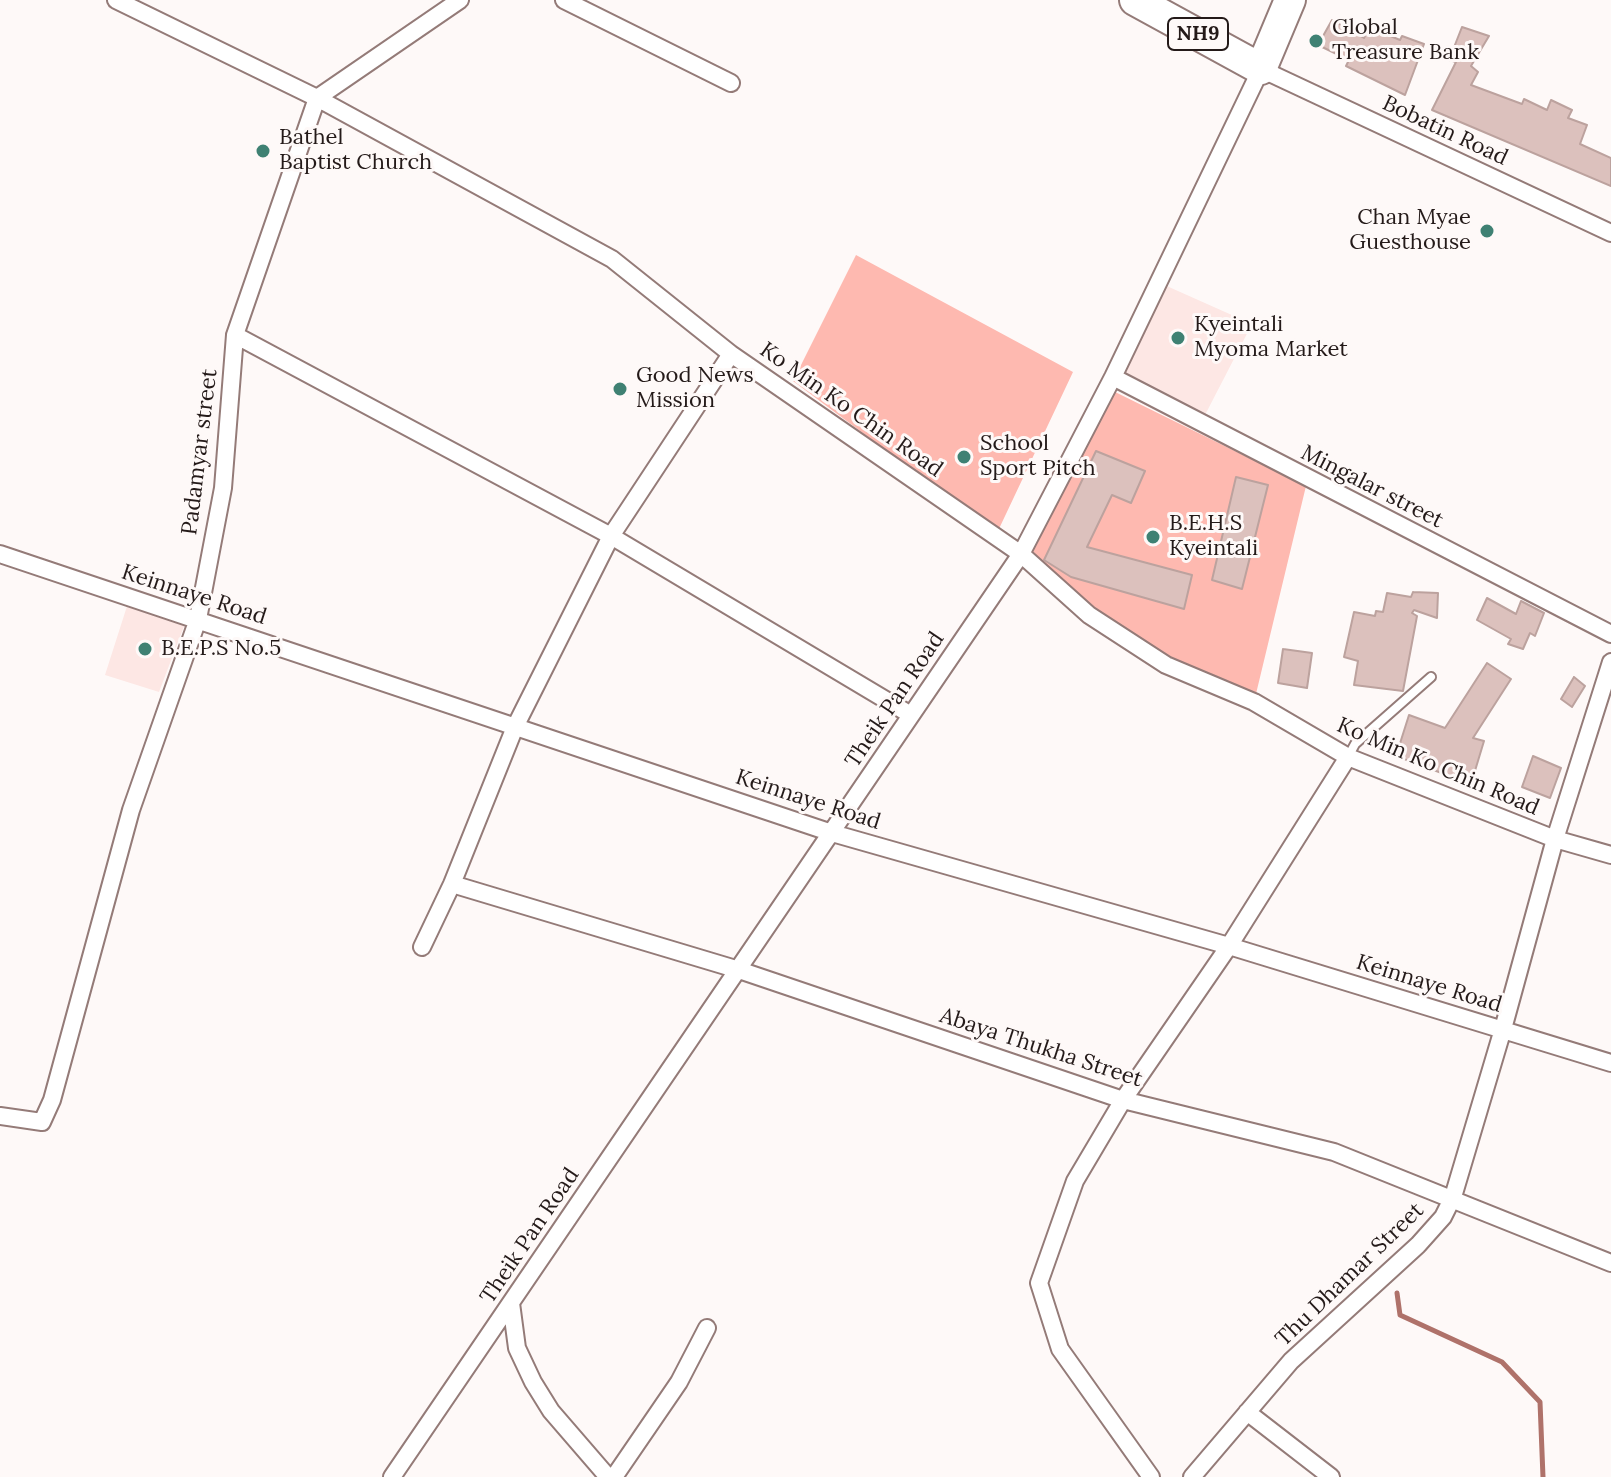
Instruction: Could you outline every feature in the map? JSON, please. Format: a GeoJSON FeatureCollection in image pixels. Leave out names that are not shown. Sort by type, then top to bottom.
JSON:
{"type":"FeatureCollection","features":[{"type":"Feature","properties":{"kind":"highway","name":"NH9"},"geometry":{"type":"LineString","coordinates":[[1135,0],[1261,69]]}},
{"type":"Feature","properties":{"kind":"highway"},"geometry":{"type":"LineString","coordinates":[[1261,69],[1290,0]]}},
{"type":"Feature","properties":{"kind":"street","name":"Ko Min Ko Chin Road"},"geometry":{"type":"LineString","coordinates":[[116,0],[317,98],[612,259],[731,354],[1021,554],[1089,615],[1166,665],[1254,702],[1348,757],[1555,839],[1611,855]]}},
{"type":"Feature","properties":{"kind":"street"},"geometry":{"type":"LineString","coordinates":[[317,98],[460,0]]}},
{"type":"Feature","properties":{"kind":"street"},"geometry":{"type":"LineString","coordinates":[[564,0],[731,83]]}},
{"type":"Feature","properties":{"kind":"street","name":"Bobatin Road"},"geometry":{"type":"LineString","coordinates":[[1261,69],[1611,233]]}},
{"type":"Feature","properties":{"kind":"street","name":"Theik Pan Road"},"geometry":{"type":"LineString","coordinates":[[392,1477],[1021,554],[1113,377],[1261,69]]}},
{"type":"Feature","properties":{"kind":"street","name":"Padamyar street"},"geometry":{"type":"LineString","coordinates":[[0,1116],[42,1122],[52,1100],[131,810],[198,619],[223,488],[235,335],[317,98]]}},
{"type":"Feature","properties":{"kind":"street"},"geometry":{"type":"LineString","coordinates":[[235,335],[611,536],[911,715]]}},
{"type":"Feature","properties":{"kind":"street"},"geometry":{"type":"LineString","coordinates":[[422,947],[452,884],[515,727],[611,536],[731,354]]}},
{"type":"Feature","properties":{"kind":"street","name":"Mingalar street"},"geometry":{"type":"LineString","coordinates":[[1113,377],[1611,634]]}},
{"type":"Feature","properties":{"kind":"street","name":"Keinnaye Road"},"geometry":{"type":"LineString","coordinates":[[0,554],[832,833],[1229,946],[1611,1063]]}},
{"type":"Feature","properties":{"kind":"street","name":"Thu Dhamar Street"},"geometry":{"type":"LineString","coordinates":[[1192,1477],[1291,1361],[1418,1245],[1443,1217],[1453,1197],[1555,839],[1611,662]]}},
{"type":"Feature","properties":{"kind":"street"},"geometry":{"type":"LineString","coordinates":[[1151,1477],[1060,1349],[1039,1283],[1075,1181],[1123,1100],[1229,946],[1348,757]]}},
{"type":"Feature","properties":{"kind":"street","name":"Abaya Thukha Street"},"geometry":{"type":"LineString","coordinates":[[452,884],[739,970],[1123,1100],[1334,1152],[1453,1197],[1611,1263]]}},
{"type":"Feature","properties":{"kind":"street"},"geometry":{"type":"LineString","coordinates":[[511,1303],[517,1348],[533,1382],[551,1411],[611,1477],[679,1382],[707,1328]]}},
{"type":"Feature","properties":{"kind":"street"},"geometry":{"type":"LineString","coordinates":[[1247,1412],[1331,1477]]}},
{"type":"Feature","properties":{"kind":"lane"},"geometry":{"type":"LineString","coordinates":[[1348,757],[1355,744],[1431,677]]}},
{"type":"Feature","properties":{"kind":"shaded area","name":"School Sport Pitch"},"geometry":{"type":"Polygon","coordinates":[[[856,255],[1073,372],[997,533],[793,381],[856,255]]]}},
{"type":"Feature","properties":{"kind":"shaded area"},"geometry":{"type":"Polygon","coordinates":[[[1160,283],[1252,324],[1205,415],[1116,369],[1160,283]]]}},
{"type":"Feature","properties":{"kind":"shaded area"},"geometry":{"type":"Polygon","coordinates":[[[1109,389],[1306,486],[1255,698],[1166,665],[1023,565],[1109,389]]]}},
{"type":"Feature","properties":{"kind":"shaded area"},"geometry":{"type":"Polygon","coordinates":[[[128,603],[186,621],[159,692],[105,675],[128,603]]]}},
{"type":"Feature","properties":{"kind":"building"},"geometry":{"type":"Polygon","coordinates":[[[1332,20],[1364,38],[1369,27],[1400,40],[1402,36],[1424,44],[1405,95],[1346,66],[1349,60],[1318,45],[1332,20]]]}},
{"type":"Feature","properties":{"kind":"building"},"geometry":{"type":"Polygon","coordinates":[[[1462,27],[1489,36],[1471,66],[1478,72],[1471,85],[1522,104],[1524,99],[1547,110],[1551,100],[1572,110],[1568,118],[1587,125],[1580,144],[1611,158],[1611,186],[1432,110],[1456,62],[1449,60],[1462,27]]]}},
{"type":"Feature","properties":{"kind":"building"},"geometry":{"type":"Polygon","coordinates":[[[1096,451],[1145,471],[1131,503],[1112,495],[1087,547],[1192,575],[1184,609],[1071,577],[1044,560],[1096,451]]]}},
{"type":"Feature","properties":{"kind":"building"},"geometry":{"type":"Polygon","coordinates":[[[1236,477],[1268,485],[1242,589],[1212,580],[1236,477]]]}},
{"type":"Feature","properties":{"kind":"building"},"geometry":{"type":"Polygon","coordinates":[[[1413,592],[1438,593],[1437,618],[1414,610],[1412,613],[1417,616],[1403,691],[1354,685],[1358,661],[1344,657],[1354,612],[1375,616],[1376,611],[1383,612],[1387,593],[1411,597],[1413,592]]]}},
{"type":"Feature","properties":{"kind":"building"},"geometry":{"type":"Polygon","coordinates":[[[1487,598],[1516,614],[1521,601],[1544,613],[1535,636],[1530,633],[1523,649],[1508,644],[1511,639],[1477,620],[1487,598]]]}},
{"type":"Feature","properties":{"kind":"building"},"geometry":{"type":"Polygon","coordinates":[[[1283,649],[1312,653],[1307,688],[1278,683],[1283,649]]]}},
{"type":"Feature","properties":{"kind":"building"},"geometry":{"type":"Polygon","coordinates":[[[1487,663],[1511,679],[1473,738],[1484,741],[1471,784],[1396,756],[1409,715],[1445,728],[1487,663]]]}},
{"type":"Feature","properties":{"kind":"building"},"geometry":{"type":"Polygon","coordinates":[[[1574,677],[1585,686],[1572,707],[1561,699],[1574,677]]]}},
{"type":"Feature","properties":{"kind":"building"},"geometry":{"type":"Polygon","coordinates":[[[1533,756],[1561,768],[1550,798],[1522,787],[1533,756]]]}},
{"type":"Feature","properties":{"kind":"waterway"},"geometry":{"type":"LineString","coordinates":[[1397,1293],[1400,1315],[1502,1362],[1540,1402],[1543,1477]]}},
{"type":"Feature","properties":{"kind":"place","name":"Global Treasure Bank"},"geometry":{"type":"Point","coordinates":[1316,41]}},
{"type":"Feature","properties":{"kind":"place","name":"Bathel Baptist Church"},"geometry":{"type":"Point","coordinates":[263,151]}},
{"type":"Feature","properties":{"kind":"place","name":"Chan Myae Guesthouse"},"geometry":{"type":"Point","coordinates":[1487,231]}},
{"type":"Feature","properties":{"kind":"place","name":"Kyeintali Myoma Market"},"geometry":{"type":"Point","coordinates":[1178,338]}},
{"type":"Feature","properties":{"kind":"place","name":"Good News Mission"},"geometry":{"type":"Point","coordinates":[620,389]}},
{"type":"Feature","properties":{"kind":"place","name":"School Sport Pitch"},"geometry":{"type":"Point","coordinates":[964,457]}},
{"type":"Feature","properties":{"kind":"place","name":"B.E.H.S Kyeintali"},"geometry":{"type":"Point","coordinates":[1153,537]}},
{"type":"Feature","properties":{"kind":"place","name":"B.E.P.S No.5"},"geometry":{"type":"Point","coordinates":[145,649]}}]}
